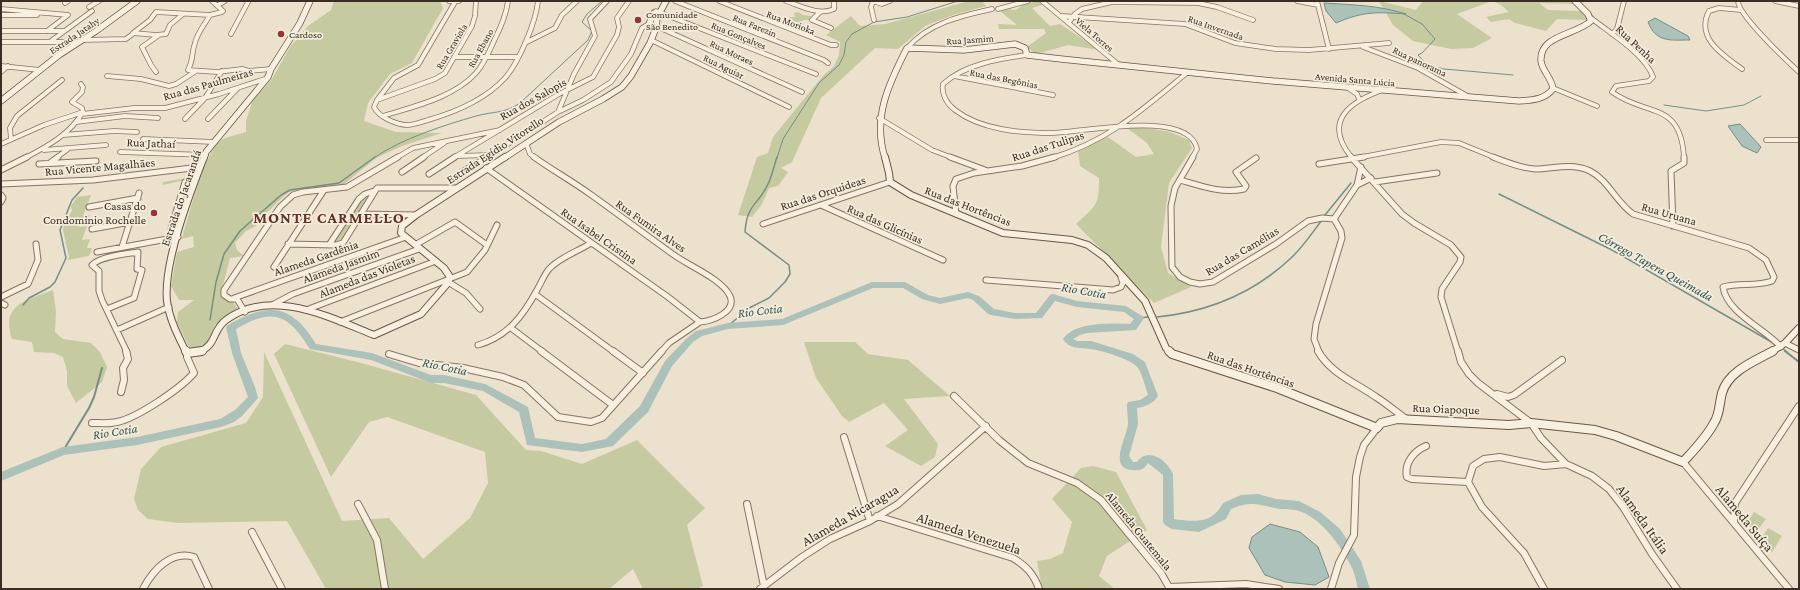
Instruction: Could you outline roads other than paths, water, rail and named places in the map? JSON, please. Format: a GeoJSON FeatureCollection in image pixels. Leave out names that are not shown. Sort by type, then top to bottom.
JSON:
{"type":"FeatureCollection","features":[{"type":"Feature","properties":{"kind":"street"},"geometry":{"type":"LineString","coordinates":[[50,42],[99,1]]}},
{"type":"Feature","properties":{"kind":"street","name":"Estrada Jatahy"},"geometry":{"type":"LineString","coordinates":[[1,101],[40,70],[137,1]]}},
{"type":"Feature","properties":{"kind":"street"},"geometry":{"type":"LineString","coordinates":[[1,42],[50,42],[127,38],[150,20],[154,12],[210,15],[219,14],[223,11],[218,4],[212,1]]}},
{"type":"Feature","properties":{"kind":"street"},"geometry":{"type":"LineString","coordinates":[[218,4],[225,1]]}},
{"type":"Feature","properties":{"kind":"street","name":"Estrada do Jacarandá"},"geometry":{"type":"LineString","coordinates":[[245,312],[222,323],[210,344],[205,349],[192,354],[187,353],[182,344],[167,301],[168,274],[178,237],[206,152],[268,77],[271,69],[300,23],[310,1]]}},
{"type":"Feature","properties":{"kind":"street"},"geometry":{"type":"LineString","coordinates":[[449,1],[457,1]]}},
{"type":"Feature","properties":{"kind":"street"},"geometry":{"type":"LineString","coordinates":[[457,1],[418,64],[396,76],[377,100],[374,105],[374,110],[402,125],[410,125],[462,107],[484,96],[506,77],[518,57],[536,18],[538,1]]}},
{"type":"Feature","properties":{"kind":"street","name":"Rua Graviola"},"geometry":{"type":"LineString","coordinates":[[377,100],[442,75],[455,57],[474,21],[476,1]]}},
{"type":"Feature","properties":{"kind":"street","name":"Rua Ebano"},"geometry":{"type":"LineString","coordinates":[[383,116],[459,88],[477,72],[487,56],[506,16],[508,1]]}},
{"type":"Feature","properties":{"kind":"street"},"geometry":{"type":"LineString","coordinates":[[525,43],[555,28],[562,15],[577,1]]}},
{"type":"Feature","properties":{"kind":"street"},"geometry":{"type":"LineString","coordinates":[[558,112],[574,74],[595,36],[590,19],[607,1]]}},
{"type":"Feature","properties":{"kind":"street","name":"Rua dos Salopis"},"geometry":{"type":"LineString","coordinates":[[429,174],[500,130],[596,74],[617,35],[620,27],[618,17],[629,1]]}},
{"type":"Feature","properties":{"kind":"street"},"geometry":{"type":"LineString","coordinates":[[462,172],[558,112],[583,100],[614,80],[631,54],[642,28],[649,24],[662,1]]}},
{"type":"Feature","properties":{"kind":"street"},"geometry":{"type":"LineString","coordinates":[[657,11],[666,1]]}},
{"type":"Feature","properties":{"kind":"street","name":"Rua Farezin"},"geometry":{"type":"LineString","coordinates":[[675,1],[824,60],[828,63]]}},
{"type":"Feature","properties":{"kind":"street","name":"Rua Morioka"},"geometry":{"type":"LineString","coordinates":[[718,1],[795,32],[831,45],[836,45]]}},
{"type":"Feature","properties":{"kind":"street"},"geometry":{"type":"LineString","coordinates":[[786,1],[820,12],[833,10],[836,5],[834,1]]}},
{"type":"Feature","properties":{"kind":"street"},"geometry":{"type":"LineString","coordinates":[[874,20],[872,7],[873,1],[882,4],[890,1]]}},
{"type":"Feature","properties":{"kind":"street"},"geometry":{"type":"LineString","coordinates":[[890,182],[890,173],[882,146],[879,118],[887,87],[907,48],[916,38],[931,29],[966,15],[992,9],[994,6],[998,8],[1028,1]]}},
{"type":"Feature","properties":{"kind":"street","name":"Viela Torres"},"geometry":{"type":"LineString","coordinates":[[1042,1],[1062,16],[1118,65]]}},
{"type":"Feature","properties":{"kind":"street"},"geometry":{"type":"LineString","coordinates":[[1297,1],[1318,3],[1329,49]]}},
{"type":"Feature","properties":{"kind":"street"},"geometry":{"type":"LineString","coordinates":[[1576,1],[1591,18],[1591,22],[1584,28],[1550,40],[1545,46],[1542,56],[1542,65],[1553,88],[1597,106]]}},
{"type":"Feature","properties":{"kind":"street"},"geometry":{"type":"LineString","coordinates":[[1612,34],[1617,29],[1624,1]]}},
{"type":"Feature","properties":{"kind":"street"},"geometry":{"type":"LineString","coordinates":[[1738,1],[1741,10],[1774,48],[1799,72]]}},
{"type":"Feature","properties":{"kind":"street"},"geometry":{"type":"LineString","coordinates":[[1775,1],[1799,6]]}},
{"type":"Feature","properties":{"kind":"street"},"geometry":{"type":"LineString","coordinates":[[231,34],[248,2]]}},
{"type":"Feature","properties":{"kind":"street"},"geometry":{"type":"LineString","coordinates":[[1069,22],[1078,12],[1088,7],[1112,2],[1198,3],[1217,7],[1253,20]]}},
{"type":"Feature","properties":{"kind":"street"},"geometry":{"type":"LineString","coordinates":[[1741,10],[1719,8],[1709,11],[1704,17],[1704,25],[1706,35],[1712,44],[1742,69]]}},
{"type":"Feature","properties":{"kind":"street"},"geometry":{"type":"LineString","coordinates":[[1,9],[26,10],[68,16],[47,31]]}},
{"type":"Feature","properties":{"kind":"street"},"geometry":{"type":"LineString","coordinates":[[18,15],[26,10]]}},
{"type":"Feature","properties":{"kind":"street","name":"Estrada Egídio Vitorello"},"geometry":{"type":"LineString","coordinates":[[406,237],[401,233],[401,228],[416,215],[486,168],[560,122],[616,91],[627,82],[650,42],[656,25],[657,11]]}},
{"type":"Feature","properties":{"kind":"street","name":"Rua Gonçalves"},"geometry":{"type":"LineString","coordinates":[[657,11],[805,71],[816,74]]}},
{"type":"Feature","properties":{"kind":"street"},"geometry":{"type":"LineString","coordinates":[[820,12],[812,20],[831,28]]}},
{"type":"Feature","properties":{"kind":"street"},"geometry":{"type":"LineString","coordinates":[[1,15],[50,14]]}},
{"type":"Feature","properties":{"kind":"street"},"geometry":{"type":"LineString","coordinates":[[134,33],[159,35],[166,34],[170,30],[170,25],[183,14]]}},
{"type":"Feature","properties":{"kind":"street"},"geometry":{"type":"LineString","coordinates":[[210,15],[195,41],[192,54],[193,61],[188,69],[197,71],[242,69],[253,71]]}},
{"type":"Feature","properties":{"kind":"street","name":"Rua Invernada"},"geometry":{"type":"LineString","coordinates":[[1062,16],[1185,24],[1201,29],[1227,41],[1254,47],[1289,50],[1329,49],[1389,43]]}},
{"type":"Feature","properties":{"kind":"street","name":"Rua Penha"},"geometry":{"type":"LineString","coordinates":[[1591,18],[1612,34],[1647,65],[1653,75],[1649,81],[1616,86],[1612,92],[1623,98],[1671,117],[1679,127],[1684,163],[1671,171],[1673,226]]}},
{"type":"Feature","properties":{"kind":"street"},"geometry":{"type":"LineString","coordinates":[[649,24],[656,25]]}},
{"type":"Feature","properties":{"kind":"street","name":"Rua Moraes"},"geometry":{"type":"LineString","coordinates":[[656,25],[802,92]]}},
{"type":"Feature","properties":{"kind":"street"},"geometry":{"type":"LineString","coordinates":[[1,31],[64,31]]}},
{"type":"Feature","properties":{"kind":"street"},"geometry":{"type":"LineString","coordinates":[[156,72],[148,63],[145,50],[142,45],[159,35]]}},
{"type":"Feature","properties":{"kind":"street","name":"Rua Aguiar"},"geometry":{"type":"LineString","coordinates":[[650,42],[789,107]]}},
{"type":"Feature","properties":{"kind":"street","name":"Rua Jasmim"},"geometry":{"type":"LineString","coordinates":[[907,48],[964,50],[1015,44],[1025,48],[1027,54]]}},
{"type":"Feature","properties":{"kind":"street","name":"Rua panorama"},"geometry":{"type":"LineString","coordinates":[[1360,46],[1381,52],[1428,72],[1470,98]]}},
{"type":"Feature","properties":{"kind":"street"},"geometry":{"type":"LineString","coordinates":[[953,76],[992,61],[1027,54]]}},
{"type":"Feature","properties":{"kind":"street","name":"Avenida Santa Lúcia"},"geometry":{"type":"LineString","coordinates":[[1027,54],[1118,65],[1348,88],[1509,101],[1531,100],[1544,97],[1553,88]]}},
{"type":"Feature","properties":{"kind":"street"},"geometry":{"type":"LineString","coordinates":[[455,57],[518,57]]}},
{"type":"Feature","properties":{"kind":"street"},"geometry":{"type":"LineString","coordinates":[[1,66],[40,70]]}},
{"type":"Feature","properties":{"kind":"street"},"geometry":{"type":"LineString","coordinates":[[1,72],[8,66]]}},
{"type":"Feature","properties":{"kind":"street"},"geometry":{"type":"LineString","coordinates":[[216,83],[253,71],[271,69]]}},
{"type":"Feature","properties":{"kind":"street"},"geometry":{"type":"LineString","coordinates":[[106,76],[142,79],[169,86],[176,84],[197,71]]}},
{"type":"Feature","properties":{"kind":"street"},"geometry":{"type":"LineString","coordinates":[[185,119],[205,98],[216,83],[222,71]]}},
{"type":"Feature","properties":{"kind":"street","name":"Rua das Tulipas"},"geometry":{"type":"LineString","coordinates":[[956,214],[953,185],[954,181],[963,175],[1007,169],[1030,164],[1070,151],[1101,138],[1121,126],[1188,72]]}},
{"type":"Feature","properties":{"kind":"street","name":"Rua das Begônias"},"geometry":{"type":"LineString","coordinates":[[953,76],[1053,96]]}},
{"type":"Feature","properties":{"kind":"street","name":"Rua das Camélias"},"geometry":{"type":"LineString","coordinates":[[953,76],[943,84],[942,91],[956,111],[976,121],[1030,132],[1060,133],[1121,126],[1151,126],[1180,132],[1193,137],[1197,145],[1197,149],[1175,188],[1171,206],[1170,258],[1172,267],[1177,274],[1184,280],[1196,285],[1205,285],[1213,282],[1276,244],[1308,221],[1322,218],[1334,220]]}},
{"type":"Feature","properties":{"kind":"street","name":"Rua das Paulmeiras"},"geometry":{"type":"LineString","coordinates":[[1,144],[54,121],[82,113],[134,108],[165,108],[205,98],[268,77]]}},
{"type":"Feature","properties":{"kind":"street"},"geometry":{"type":"LineString","coordinates":[[11,139],[10,128],[17,116],[62,80]]}},
{"type":"Feature","properties":{"kind":"street"},"geometry":{"type":"LineString","coordinates":[[1,170],[41,150],[63,135],[76,122],[82,113],[82,108],[72,102],[83,91],[81,84]]}},
{"type":"Feature","properties":{"kind":"street"},"geometry":{"type":"LineString","coordinates":[[208,119],[237,88]]}},
{"type":"Feature","properties":{"kind":"street"},"geometry":{"type":"LineString","coordinates":[[1348,88],[1356,94],[1359,99]]}},
{"type":"Feature","properties":{"kind":"street"},"geometry":{"type":"LineString","coordinates":[[1373,180],[1340,141],[1338,127],[1347,111],[1359,99],[1365,95],[1380,90]]}},
{"type":"Feature","properties":{"kind":"street"},"geometry":{"type":"LineString","coordinates":[[384,91],[398,93]]}},
{"type":"Feature","properties":{"kind":"street"},"geometry":{"type":"LineString","coordinates":[[76,122],[126,116],[158,118]]}},
{"type":"Feature","properties":{"kind":"street"},"geometry":{"type":"LineString","coordinates":[[879,118],[932,150],[986,171]]}},
{"type":"Feature","properties":{"kind":"street","name":"Rua das Tulipas"},"geometry":{"type":"LineString","coordinates":[[1090,129],[1098,132],[1101,138]]}},
{"type":"Feature","properties":{"kind":"street"},"geometry":{"type":"LineString","coordinates":[[449,280],[421,314],[374,334],[294,307],[271,305],[245,312],[241,304],[234,298],[226,298],[224,295],[224,290],[284,203],[296,194],[347,188],[413,148],[465,136],[500,130]]}},
{"type":"Feature","properties":{"kind":"street"},"geometry":{"type":"LineString","coordinates":[[63,135],[114,131],[137,132]]}},
{"type":"Feature","properties":{"kind":"street"},"geometry":{"type":"LineString","coordinates":[[143,139],[214,142]]}},
{"type":"Feature","properties":{"kind":"street"},"geometry":{"type":"LineString","coordinates":[[1766,140],[1799,140]]}},
{"type":"Feature","properties":{"kind":"street","name":"Rua Uruana"},"geometry":{"type":"LineString","coordinates":[[1319,164],[1354,159],[1448,141],[1459,142],[1529,168],[1580,167],[1590,170],[1599,176],[1620,205],[1626,210],[1642,217],[1736,244],[1758,253],[1766,260],[1774,277],[1772,281],[1760,284],[1728,284],[1723,287],[1722,291],[1728,304],[1771,335],[1782,346]]}},
{"type":"Feature","properties":{"kind":"street"},"geometry":{"type":"LineString","coordinates":[[402,172],[444,142]]}},
{"type":"Feature","properties":{"kind":"street","name":"Rua Fumira Alves"},"geometry":{"type":"LineString","coordinates":[[526,143],[532,155],[674,255],[718,283],[728,292],[732,298],[730,306],[724,313],[708,321],[700,322]]}},
{"type":"Feature","properties":{"kind":"street"},"geometry":{"type":"LineString","coordinates":[[41,150],[106,145]]}},
{"type":"Feature","properties":{"kind":"street"},"geometry":{"type":"LineString","coordinates":[[50,163],[69,148]]}},
{"type":"Feature","properties":{"kind":"street","name":"Rua Jathaí"},"geometry":{"type":"LineString","coordinates":[[120,152],[206,155]]}},
{"type":"Feature","properties":{"kind":"street"},"geometry":{"type":"LineString","coordinates":[[457,156],[490,155]]}},
{"type":"Feature","properties":{"kind":"street"},"geometry":{"type":"LineString","coordinates":[[1180,180],[1226,191],[1240,191],[1246,186],[1236,172],[1256,158]]}},
{"type":"Feature","properties":{"kind":"street"},"geometry":{"type":"LineString","coordinates":[[39,164],[96,161]]}},
{"type":"Feature","properties":{"kind":"street","name":"Rua Vicente Magalhães"},"geometry":{"type":"LineString","coordinates":[[1,184],[99,179],[200,167]]}},
{"type":"Feature","properties":{"kind":"street"},"geometry":{"type":"LineString","coordinates":[[1361,167],[1357,185],[1334,220],[1341,231],[1342,238],[1316,324],[1314,339],[1324,361],[1334,370],[1409,420]]}},
{"type":"Feature","properties":{"kind":"street","name":"Rua Isabel Cristina"},"geometry":{"type":"LineString","coordinates":[[486,168],[668,297],[700,322]]}},
{"type":"Feature","properties":{"kind":"street"},"geometry":{"type":"LineString","coordinates":[[1357,185],[1373,180],[1437,173]]}},
{"type":"Feature","properties":{"kind":"street","name":"Alameda Itália"},"geometry":{"type":"LineString","coordinates":[[1373,180],[1407,218],[1451,245],[1461,257],[1442,289],[1442,303],[1461,362],[1469,374],[1531,423],[1541,438],[1566,464],[1592,476],[1609,489],[1623,507],[1652,554],[1677,589]]}},
{"type":"Feature","properties":{"kind":"street"},"geometry":{"type":"LineString","coordinates":[[168,239],[185,182]]}},
{"type":"Feature","properties":{"kind":"street","name":"Rua das Orquideas"},"geometry":{"type":"LineString","coordinates":[[762,224],[890,182]]}},
{"type":"Feature","properties":{"kind":"street","name":"Rua das Hortências"},"geometry":{"type":"LineString","coordinates":[[890,182],[911,195],[1003,232],[1081,242],[1097,250],[1145,302],[1166,348],[1172,354],[1277,388],[1377,428]]}},
{"type":"Feature","properties":{"kind":"street"},"geometry":{"type":"LineString","coordinates":[[329,245],[359,199],[365,194],[375,190],[455,188]]}},
{"type":"Feature","properties":{"kind":"street"},"geometry":{"type":"LineString","coordinates":[[274,267],[324,190]]}},
{"type":"Feature","properties":{"kind":"street"},"geometry":{"type":"LineString","coordinates":[[288,244],[336,245],[344,241],[362,214],[375,190]]}},
{"type":"Feature","properties":{"kind":"street"},"geometry":{"type":"LineString","coordinates":[[1,195],[3,198],[1,202]]}},
{"type":"Feature","properties":{"kind":"street"},"geometry":{"type":"LineString","coordinates":[[90,207],[139,195],[122,247]]}},
{"type":"Feature","properties":{"kind":"street"},"geometry":{"type":"LineString","coordinates":[[944,209],[956,204]]}},
{"type":"Feature","properties":{"kind":"street","name":"Rua das Glicínias"},"geometry":{"type":"LineString","coordinates":[[820,205],[942,260]]}},
{"type":"Feature","properties":{"kind":"street"},"geometry":{"type":"LineString","coordinates":[[362,214],[416,215]]}},
{"type":"Feature","properties":{"kind":"street"},"geometry":{"type":"LineString","coordinates":[[92,229],[130,222]]}},
{"type":"Feature","properties":{"kind":"street","name":"Alameda Jasmim"},"geometry":{"type":"LineString","coordinates":[[271,305],[293,294],[417,247],[455,222],[487,245]]}},
{"type":"Feature","properties":{"kind":"street"},"geometry":{"type":"LineString","coordinates":[[339,322],[449,280],[473,268],[497,225]]}},
{"type":"Feature","properties":{"kind":"street"},"geometry":{"type":"LineString","coordinates":[[97,252],[178,237]]}},
{"type":"Feature","properties":{"kind":"street"},"geometry":{"type":"LineString","coordinates":[[406,237],[444,268],[449,280],[472,297],[480,309]]}},
{"type":"Feature","properties":{"kind":"street","name":"Alameda Gardênia"},"geometry":{"type":"LineString","coordinates":[[234,298],[406,237]]}},
{"type":"Feature","properties":{"kind":"street"},"geometry":{"type":"LineString","coordinates":[[478,345],[489,343],[500,338],[511,328],[553,265],[591,243]]}},
{"type":"Feature","properties":{"kind":"street"},"geometry":{"type":"LineString","coordinates":[[1,297],[28,284],[38,259],[39,252],[36,244]]}},
{"type":"Feature","properties":{"kind":"street"},"geometry":{"type":"LineString","coordinates":[[107,309],[134,299],[142,270],[137,269],[138,252],[118,255],[93,264],[92,266],[98,271],[100,276],[99,291],[107,309],[117,330],[129,358],[128,362],[123,368],[124,380],[121,392]]}},
{"type":"Feature","properties":{"kind":"street","name":"Alameda das Violetas"},"geometry":{"type":"LineString","coordinates":[[306,310],[436,261]]}},
{"type":"Feature","properties":{"kind":"street"},"geometry":{"type":"LineString","coordinates":[[986,280],[1113,290],[1122,287],[1123,283],[1121,277]]}},
{"type":"Feature","properties":{"kind":"street"},"geometry":{"type":"LineString","coordinates":[[535,294],[643,373]]}},
{"type":"Feature","properties":{"kind":"street"},"geometry":{"type":"LineString","coordinates":[[117,330],[169,307]]}},
{"type":"Feature","properties":{"kind":"street"},"geometry":{"type":"LineString","coordinates":[[389,354],[419,363],[463,368],[503,377],[524,385],[558,417],[591,422],[602,418],[669,343],[700,322]]}},
{"type":"Feature","properties":{"kind":"street"},"geometry":{"type":"LineString","coordinates":[[511,328],[613,405]]}},
{"type":"Feature","properties":{"kind":"street"},"geometry":{"type":"LineString","coordinates":[[1683,462],[1706,435],[1718,415],[1720,398],[1725,386],[1738,372],[1751,362],[1782,346],[1799,328]]}},
{"type":"Feature","properties":{"kind":"street"},"geometry":{"type":"LineString","coordinates":[[1782,346],[1799,350]]}},
{"type":"Feature","properties":{"kind":"street"},"geometry":{"type":"LineString","coordinates":[[92,423],[111,423],[126,419],[142,411],[188,380],[194,373],[187,357]]}},
{"type":"Feature","properties":{"kind":"street"},"geometry":{"type":"LineString","coordinates":[[1489,390],[1502,396],[1514,395],[1562,360]]}},
{"type":"Feature","properties":{"kind":"street","name":"Alameda Guatemala"},"geometry":{"type":"LineString","coordinates":[[954,396],[1027,462],[1037,468],[1083,486],[1098,497],[1169,588]]}},
{"type":"Feature","properties":{"kind":"street"},"geometry":{"type":"LineString","coordinates":[[1734,523],[1735,504],[1799,406]]}},
{"type":"Feature","properties":{"kind":"street","name":"Rua Oiapoque"},"geometry":{"type":"LineString","coordinates":[[1331,589],[1336,580],[1336,569],[1340,560],[1353,542],[1355,531],[1357,474],[1363,448],[1381,423],[1388,420],[1397,419],[1509,425],[1531,423],[1595,430],[1616,436],[1683,462]]}},
{"type":"Feature","properties":{"kind":"street","name":"Alameda Nicaragua"},"geometry":{"type":"LineString","coordinates":[[762,587],[802,557],[830,539],[870,521],[904,500],[986,426]]}},
{"type":"Feature","properties":{"kind":"street"},"geometry":{"type":"LineString","coordinates":[[844,437],[870,521]]}},
{"type":"Feature","properties":{"kind":"street"},"geometry":{"type":"LineString","coordinates":[[1426,446],[1419,448],[1412,456],[1405,473],[1406,477],[1412,479],[1468,482]]}},
{"type":"Feature","properties":{"kind":"street"},"geometry":{"type":"LineString","coordinates":[[1544,589],[1530,561],[1515,542],[1479,505],[1468,482],[1473,467],[1477,462],[1483,460],[1505,458],[1542,466],[1566,464]]}},
{"type":"Feature","properties":{"kind":"street","name":"Alameda Suíça"},"geometry":{"type":"LineString","coordinates":[[1683,462],[1789,589]]}},
{"type":"Feature","properties":{"kind":"street"},"geometry":{"type":"LineString","coordinates":[[358,504],[377,540],[385,589]]}},
{"type":"Feature","properties":{"kind":"street"},"geometry":{"type":"LineString","coordinates":[[747,504],[762,587]]}},
{"type":"Feature","properties":{"kind":"street","name":"Alameda Venezuela"},"geometry":{"type":"LineString","coordinates":[[878,516],[1013,558],[1030,570],[1037,580],[1039,589]]}},
{"type":"Feature","properties":{"kind":"street"},"geometry":{"type":"LineString","coordinates":[[252,532],[282,589]]}},
{"type":"Feature","properties":{"kind":"street"},"geometry":{"type":"LineString","coordinates":[[143,589],[151,576],[164,563],[174,558],[189,555],[194,557],[209,589]]}},
{"type":"Feature","properties":{"kind":"street"},"geometry":{"type":"LineString","coordinates":[[1169,588],[1246,584],[1261,585],[1279,589]]}},
{"type":"Feature","properties":{"kind":"water"},"geometry":{"type":"Polygon","coordinates":[[[1324,3],[1375,7],[1406,14],[1363,14],[1336,23],[1326,11],[1324,3]]]}},
{"type":"Feature","properties":{"kind":"water"},"geometry":{"type":"Polygon","coordinates":[[[1655,18],[1688,36],[1690,40],[1670,40],[1655,34],[1648,22],[1655,18]]]}},
{"type":"Feature","properties":{"kind":"water"},"geometry":{"type":"Polygon","coordinates":[[[1740,124],[1761,147],[1757,153],[1742,146],[1728,126],[1740,124]]]}},
{"type":"Feature","properties":{"kind":"water"},"geometry":{"type":"Polygon","coordinates":[[[1270,524],[1300,532],[1318,547],[1329,577],[1315,585],[1285,582],[1265,575],[1249,548],[1252,537],[1270,524]]]}},
{"type":"Feature","properties":{"kind":"waterway"},"geometry":{"type":"LineString","coordinates":[[374,158],[385,151],[423,133],[482,114],[504,111],[520,103],[588,40],[592,31],[582,22],[587,14],[602,1]]}},
{"type":"Feature","properties":{"kind":"waterway"},"geometry":{"type":"LineString","coordinates":[[777,158],[783,139],[819,83],[839,65],[844,55],[846,42],[852,34],[874,22],[907,17],[958,1]]}},
{"type":"Feature","properties":{"kind":"waterway"},"geometry":{"type":"LineString","coordinates":[[1404,14],[1422,24],[1435,39],[1422,53],[1418,55],[1427,65],[1444,69],[1513,75]]}},
{"type":"Feature","properties":{"kind":"waterway"},"geometry":{"type":"LineString","coordinates":[[1664,105],[1706,111],[1744,105],[1761,96]]}},
{"type":"Feature","properties":{"kind":"waterway"},"geometry":{"type":"LineString","coordinates":[[210,320],[216,282],[224,254],[240,231],[281,195],[290,190],[339,183],[375,157]]}},
{"type":"Feature","properties":{"kind":"waterway"},"geometry":{"type":"LineString","coordinates":[[728,326],[749,308],[769,298],[785,282],[790,274],[789,265],[745,232],[748,215],[768,184],[777,157]]}},
{"type":"Feature","properties":{"kind":"waterway"},"geometry":{"type":"LineString","coordinates":[[1325,215],[1351,183]]}},
{"type":"Feature","properties":{"kind":"waterway"},"geometry":{"type":"LineString","coordinates":[[23,305],[29,298],[50,287],[55,282],[66,258],[60,230],[72,200],[83,188]]}},
{"type":"Feature","properties":{"kind":"waterway","name":"Córrego Tapera Queimada"},"geometry":{"type":"LineString","coordinates":[[1499,194],[1612,250],[1775,344]]}},
{"type":"Feature","properties":{"kind":"waterway"},"geometry":{"type":"LineString","coordinates":[[1157,317],[1176,315],[1212,306],[1261,282],[1295,254],[1322,220]]}},
{"type":"Feature","properties":{"kind":"waterway","name":"Rio Cotia"},"geometry":{"type":"LineString","coordinates":[[1,477],[63,451],[137,441],[221,423],[235,416],[243,410],[253,398],[232,338],[231,327],[247,318],[264,313],[280,314],[288,318],[301,329],[313,347],[372,357],[431,379],[444,379],[485,388],[524,410],[531,442],[582,448],[609,443],[629,425],[644,409],[668,364],[690,340],[699,333],[728,326],[783,322],[872,285],[905,285],[925,297],[940,301],[968,295],[976,298],[991,312],[1015,316],[1039,316],[1053,297],[1077,304],[1126,309],[1139,318],[1133,328],[1098,328],[1078,332],[1071,335],[1068,339],[1076,345],[1091,345],[1130,357],[1142,365],[1153,396],[1143,403],[1132,405],[1133,424],[1124,456],[1126,462],[1131,466],[1140,466],[1145,459],[1150,458],[1161,466],[1168,474],[1169,522],[1172,524],[1199,527],[1222,516],[1227,506],[1241,500],[1258,499],[1276,504],[1299,506],[1316,515],[1336,532],[1357,565],[1364,589]]}},
{"type":"Feature","properties":{"kind":"waterway"},"geometry":{"type":"LineString","coordinates":[[1139,318],[1148,317]]}},
{"type":"Feature","properties":{"kind":"waterway","name":"Córrego Tapera Queimada"},"geometry":{"type":"LineString","coordinates":[[1782,348],[1787,352]]}},
{"type":"Feature","properties":{"kind":"waterway","name":"Córrego Tapera Queimada"},"geometry":{"type":"LineString","coordinates":[[1785,351],[1799,362]]}},
{"type":"Feature","properties":{"kind":"waterway"},"geometry":{"type":"LineString","coordinates":[[63,451],[89,408],[94,397],[102,368]]}},
{"type":"Feature","properties":{"kind":"place","name":"Comunidade São Benedito"},"geometry":{"type":"Point","coordinates":[638,20]}},
{"type":"Feature","properties":{"kind":"place","name":"Cardoso"},"geometry":{"type":"Point","coordinates":[281,34]}},
{"type":"Feature","properties":{"kind":"place","name":"Casas do Condominio Rochelle"},"geometry":{"type":"Point","coordinates":[154,213]}},
{"type":"Feature","properties":{"kind":"district","name":"MONTE CARMELLO"},"geometry":{"type":"Point","coordinates":[329,217]}}]}
